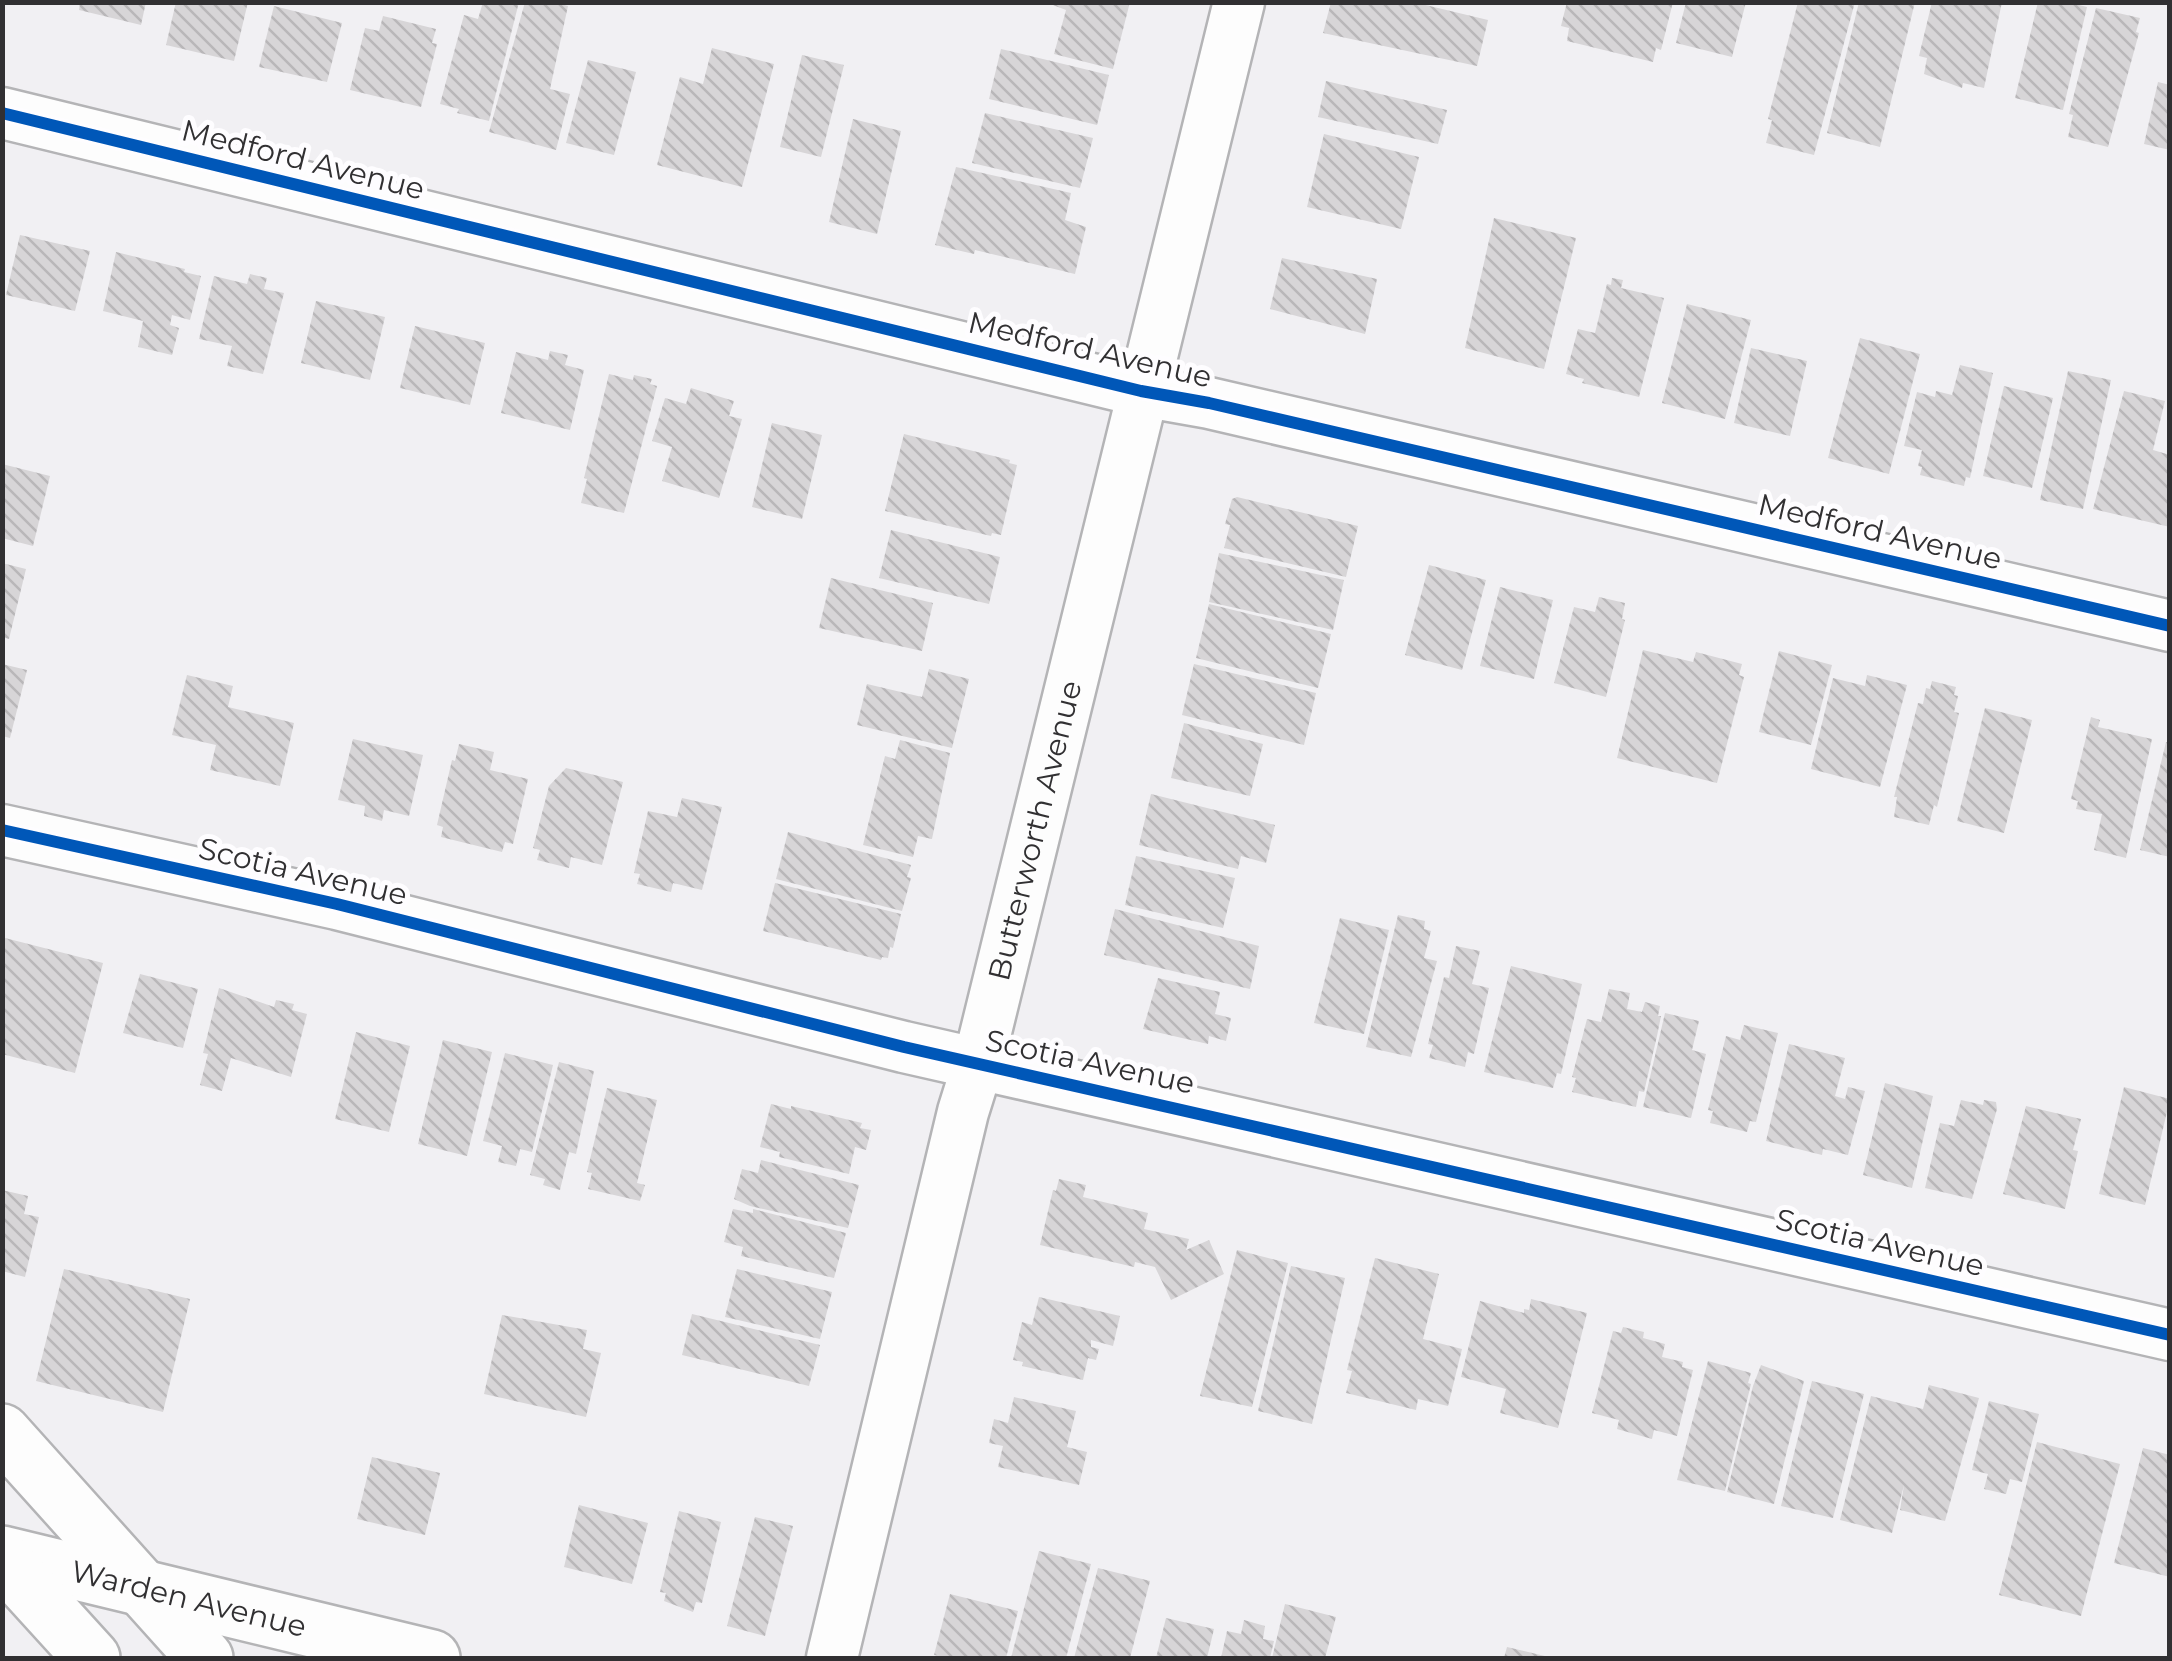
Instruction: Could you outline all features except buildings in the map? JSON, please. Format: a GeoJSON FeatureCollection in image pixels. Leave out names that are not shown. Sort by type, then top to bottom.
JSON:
{"type":"FeatureCollection","features":[{"type":"Feature","properties":{"kind":"main road"},"geometry":{"type":"LineString","coordinates":[[2,1432],[206,1658]]}},
{"type":"Feature","properties":{"kind":"main road"},"geometry":{"type":"LineString","coordinates":[[2,1556],[92,1658]]}},
{"type":"Feature","properties":{"kind":"main road","name":"Warden Avenue"},"geometry":{"type":"LineString","coordinates":[[2,1556],[432,1658]]}},
{"type":"Feature","properties":{"kind":"street","name":"Butterworth Avenue"},"geometry":{"type":"LineString","coordinates":[[832,1658],[1239,2]]}},
{"type":"Feature","properties":{"kind":"street","name":"Medford Avenue"},"geometry":{"type":"LineString","coordinates":[[2,113],[1142,392],[1209,402],[2170,626]]}},
{"type":"Feature","properties":{"kind":"street","name":"Scotia Avenue"},"geometry":{"type":"LineString","coordinates":[[2,830],[337,904],[978,1064],[2170,1336]]}},
{"type":"Feature","properties":{"kind":"cycle path"},"geometry":{"type":"LineString","coordinates":[[2,113],[1141,391],[1209,403],[2170,626]]}},
{"type":"Feature","properties":{"kind":"cycle path"},"geometry":{"type":"LineString","coordinates":[[2,830],[337,904],[904,1047],[2170,1335]]}}]}
